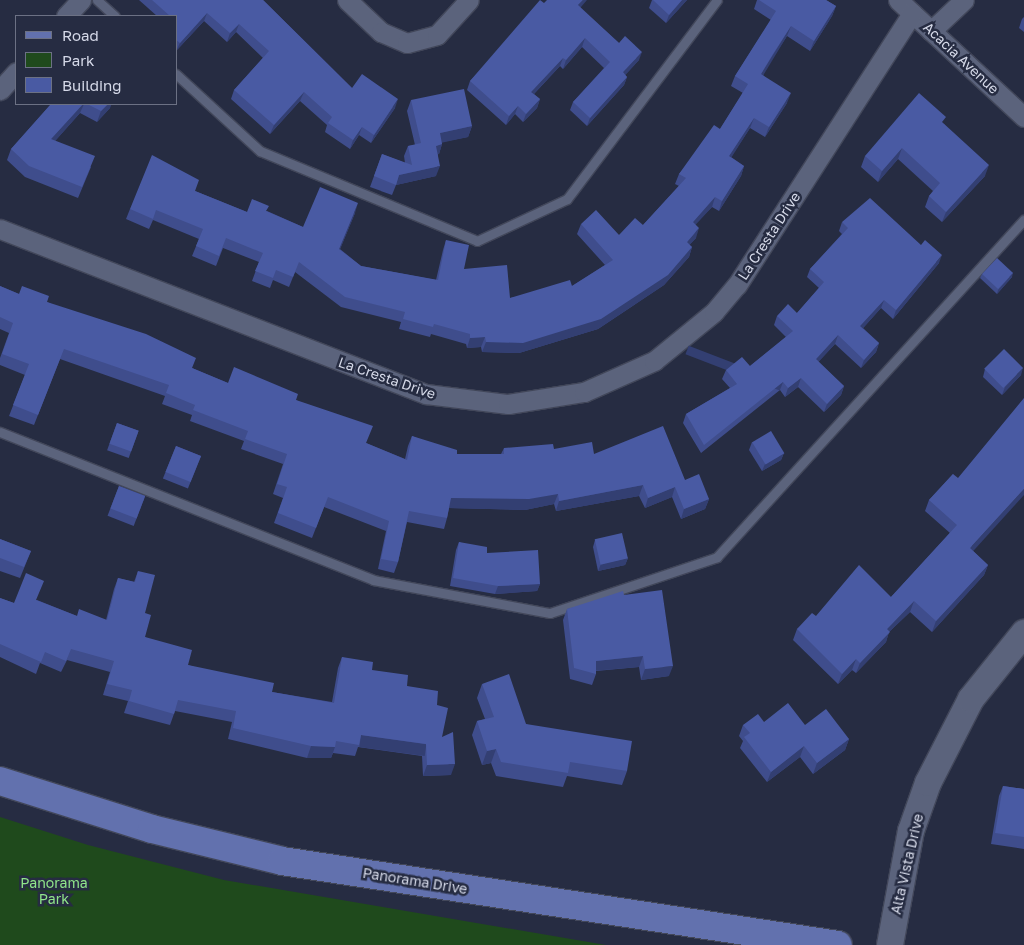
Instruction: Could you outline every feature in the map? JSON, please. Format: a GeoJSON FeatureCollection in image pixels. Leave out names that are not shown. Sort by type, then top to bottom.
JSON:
{"type":"FeatureCollection","features":[{"type":"Feature","properties":{"kind":"main road","name":"Panorama Drive"},"geometry":{"type":"LineString","coordinates":[[0,781],[152,829],[282,860],[838,945]]}},
{"type":"Feature","properties":{"kind":"street"},"geometry":{"type":"LineString","coordinates":[[67,15],[81,0]]}},
{"type":"Feature","properties":{"kind":"street"},"geometry":{"type":"LineString","coordinates":[[347,0],[381,32],[407,44],[437,35],[469,0]]}},
{"type":"Feature","properties":{"kind":"street","name":"Acacia Avenue"},"geometry":{"type":"LineString","coordinates":[[898,0],[1024,117]]}},
{"type":"Feature","properties":{"kind":"street"},"geometry":{"type":"LineString","coordinates":[[931,31],[964,0]]}},
{"type":"Feature","properties":{"kind":"street","name":"La Cresta Drive"},"geometry":{"type":"LineString","coordinates":[[0,229],[426,394],[508,404],[584,392],[654,361],[714,312],[737,285],[912,13]]}},
{"type":"Feature","properties":{"kind":"street"},"geometry":{"type":"LineString","coordinates":[[0,90],[15,73]]}},
{"type":"Feature","properties":{"kind":"street","name":"Alta Vista Drive"},"geometry":{"type":"LineString","coordinates":[[890,945],[911,831],[928,783],[971,699],[1024,633]]}},
{"type":"Feature","properties":{"kind":"lane"},"geometry":{"type":"LineString","coordinates":[[97,0],[114,15]]}},
{"type":"Feature","properties":{"kind":"lane"},"geometry":{"type":"LineString","coordinates":[[178,76],[260,152],[477,241],[567,199],[717,0]]}},
{"type":"Feature","properties":{"kind":"lane"},"geometry":{"type":"LineString","coordinates":[[0,432],[373,580],[550,613],[717,557],[1024,220]]}},
{"type":"Feature","properties":{"kind":"green space","name":"Panorama Park"},"geometry":{"type":"Polygon","coordinates":[[[0,817],[88,845],[224,880],[606,945],[0,945],[0,817]]]}},
{"type":"Feature","properties":{"kind":"building"},"geometry":{"type":"Polygon","coordinates":[[[152,0],[263,0],[352,88],[362,74],[398,99],[374,135],[362,127],[353,140],[328,123],[332,117],[304,92],[274,125],[234,90],[269,51],[239,24],[230,33],[207,13],[180,43],[178,42],[178,15],[169,15],[152,0]]]}},
{"type":"Feature","properties":{"kind":"building"},"geometry":{"type":"Polygon","coordinates":[[[540,0],[544,3],[547,0],[583,0],[578,5],[619,43],[625,36],[642,52],[623,72],[627,77],[590,118],[573,102],[610,62],[585,38],[566,60],[563,58],[531,92],[540,99],[526,114],[518,106],[509,116],[470,81],[540,0]]]}},
{"type":"Feature","properties":{"kind":"building"},"geometry":{"type":"Polygon","coordinates":[[[653,0],[682,0],[669,15],[653,0]]]}},
{"type":"Feature","properties":{"kind":"building"},"geometry":{"type":"Polygon","coordinates":[[[759,0],[826,0],[836,6],[814,41],[791,26],[761,74],[791,93],[769,127],[754,118],[729,156],[744,166],[722,201],[715,197],[693,222],[699,228],[687,242],[692,247],[668,275],[601,319],[523,343],[486,342],[485,337],[470,338],[470,334],[434,324],[433,327],[403,319],[405,312],[345,297],[299,262],[293,277],[276,270],[273,278],[255,271],[263,253],[226,238],[219,256],[196,246],[203,229],[156,210],[153,219],[130,209],[152,155],[199,180],[195,191],[247,212],[252,199],[269,206],[266,211],[303,227],[320,187],[358,203],[339,249],[361,266],[438,280],[446,240],[469,245],[464,269],[507,265],[510,298],[570,280],[572,286],[613,260],[581,224],[596,210],[619,235],[635,218],[643,225],[686,178],[679,174],[714,125],[720,129],[748,84],[735,76],[776,11],[759,0]]]}},
{"type":"Feature","properties":{"kind":"building"},"geometry":{"type":"Polygon","coordinates":[[[464,89],[472,126],[440,133],[442,144],[436,146],[440,166],[399,175],[396,185],[374,176],[382,154],[412,165],[408,146],[421,143],[411,100],[464,89]]]}},
{"type":"Feature","properties":{"kind":"building"},"geometry":{"type":"Polygon","coordinates":[[[919,93],[946,117],[942,122],[989,165],[946,212],[929,196],[940,183],[902,148],[882,171],[865,156],[919,93]]]}},
{"type":"Feature","properties":{"kind":"building"},"geometry":{"type":"Polygon","coordinates":[[[50,105],[82,105],[51,139],[95,156],[82,187],[29,166],[11,149],[50,105]]]}},
{"type":"Feature","properties":{"kind":"building"},"geometry":{"type":"Polygon","coordinates":[[[89,105],[107,105],[101,111],[89,105]]]}},
{"type":"Feature","properties":{"kind":"building"},"geometry":{"type":"Polygon","coordinates":[[[870,198],[921,245],[925,240],[942,255],[896,310],[884,300],[860,326],[879,343],[864,360],[838,335],[816,359],[844,386],[827,404],[801,378],[788,388],[783,382],[704,445],[686,414],[737,384],[726,370],[742,357],[750,366],[793,331],[777,316],[788,304],[797,313],[824,282],[810,269],[848,228],[842,222],[870,198]]]}},
{"type":"Feature","properties":{"kind":"building"},"geometry":{"type":"Polygon","coordinates":[[[997,258],[1013,273],[998,289],[982,274],[997,258]]]}},
{"type":"Feature","properties":{"kind":"building"},"geometry":{"type":"Polygon","coordinates":[[[0,286],[19,294],[22,286],[49,296],[47,302],[146,334],[196,358],[192,368],[228,383],[234,367],[298,394],[296,400],[373,426],[366,443],[407,460],[412,436],[457,450],[457,454],[504,454],[504,448],[553,444],[554,449],[592,442],[594,454],[663,426],[685,480],[699,474],[709,499],[684,509],[675,487],[648,498],[643,485],[559,501],[558,494],[529,499],[451,498],[447,518],[409,511],[398,562],[381,559],[389,521],[328,497],[316,528],[278,513],[287,487],[277,484],[287,454],[245,439],[248,431],[193,410],[195,405],[166,393],[169,385],[64,349],[38,415],[13,405],[29,364],[2,354],[13,323],[0,317],[0,286]]]}},
{"type":"Feature","properties":{"kind":"building"},"geometry":{"type":"Polygon","coordinates":[[[1004,349],[1023,368],[1003,388],[984,369],[1004,349]]]}},
{"type":"Feature","properties":{"kind":"building"},"geometry":{"type":"Polygon","coordinates":[[[1024,398],[1024,489],[970,548],[988,565],[936,621],[914,601],[887,629],[890,632],[860,663],[856,659],[842,674],[797,629],[812,613],[816,616],[859,565],[891,597],[957,525],[929,500],[953,474],[958,478],[1024,398]]]}},
{"type":"Feature","properties":{"kind":"building"},"geometry":{"type":"Polygon","coordinates":[[[117,423],[139,431],[131,452],[109,444],[117,423]]]}},
{"type":"Feature","properties":{"kind":"building"},"geometry":{"type":"Polygon","coordinates":[[[771,431],[784,453],[766,465],[752,442],[771,431]]]}},
{"type":"Feature","properties":{"kind":"building"},"geometry":{"type":"Polygon","coordinates":[[[176,446],[201,456],[191,482],[166,472],[176,446]]]}},
{"type":"Feature","properties":{"kind":"building"},"geometry":{"type":"Polygon","coordinates":[[[119,486],[145,496],[137,518],[110,508],[119,486]]]}},
{"type":"Feature","properties":{"kind":"building"},"geometry":{"type":"Polygon","coordinates":[[[622,533],[628,558],[601,565],[595,539],[622,533]]]}},
{"type":"Feature","properties":{"kind":"building"},"geometry":{"type":"Polygon","coordinates":[[[0,539],[31,551],[24,567],[0,558],[0,539]]]}},
{"type":"Feature","properties":{"kind":"building"},"geometry":{"type":"Polygon","coordinates":[[[459,542],[487,547],[487,553],[538,550],[540,584],[498,586],[453,578],[459,542]]]}},
{"type":"Feature","properties":{"kind":"building"},"geometry":{"type":"Polygon","coordinates":[[[138,571],[155,575],[145,613],[151,615],[145,637],[192,650],[188,665],[274,683],[272,692],[334,703],[342,657],[373,662],[372,670],[408,675],[407,686],[438,691],[437,705],[448,708],[442,737],[453,732],[455,764],[427,765],[426,744],[361,735],[359,745],[336,741],[335,747],[311,746],[233,728],[236,711],[178,700],[174,714],[129,701],[132,690],[107,684],[114,661],[71,649],[66,661],[45,652],[41,662],[0,644],[0,598],[14,603],[26,573],[44,581],[36,600],[77,616],[79,609],[107,620],[118,578],[135,582],[138,571]]]}},
{"type":"Feature","properties":{"kind":"building"},"geometry":{"type":"Polygon","coordinates":[[[662,590],[673,666],[645,669],[643,656],[596,661],[596,674],[574,668],[567,609],[623,591],[624,595],[662,590]]]}},
{"type":"Feature","properties":{"kind":"building"},"geometry":{"type":"Polygon","coordinates":[[[509,674],[526,724],[632,741],[627,771],[570,762],[568,773],[501,762],[496,749],[487,751],[477,721],[494,717],[482,684],[509,674]]]}},
{"type":"Feature","properties":{"kind":"building"},"geometry":{"type":"Polygon","coordinates":[[[788,703],[805,725],[826,709],[849,739],[817,763],[804,746],[771,772],[744,737],[750,733],[743,725],[758,714],[764,722],[788,703]]]}},
{"type":"Feature","properties":{"kind":"building"},"geometry":{"type":"Polygon","coordinates":[[[1003,786],[1024,789],[1024,837],[995,833],[1003,786]]]}}]}
